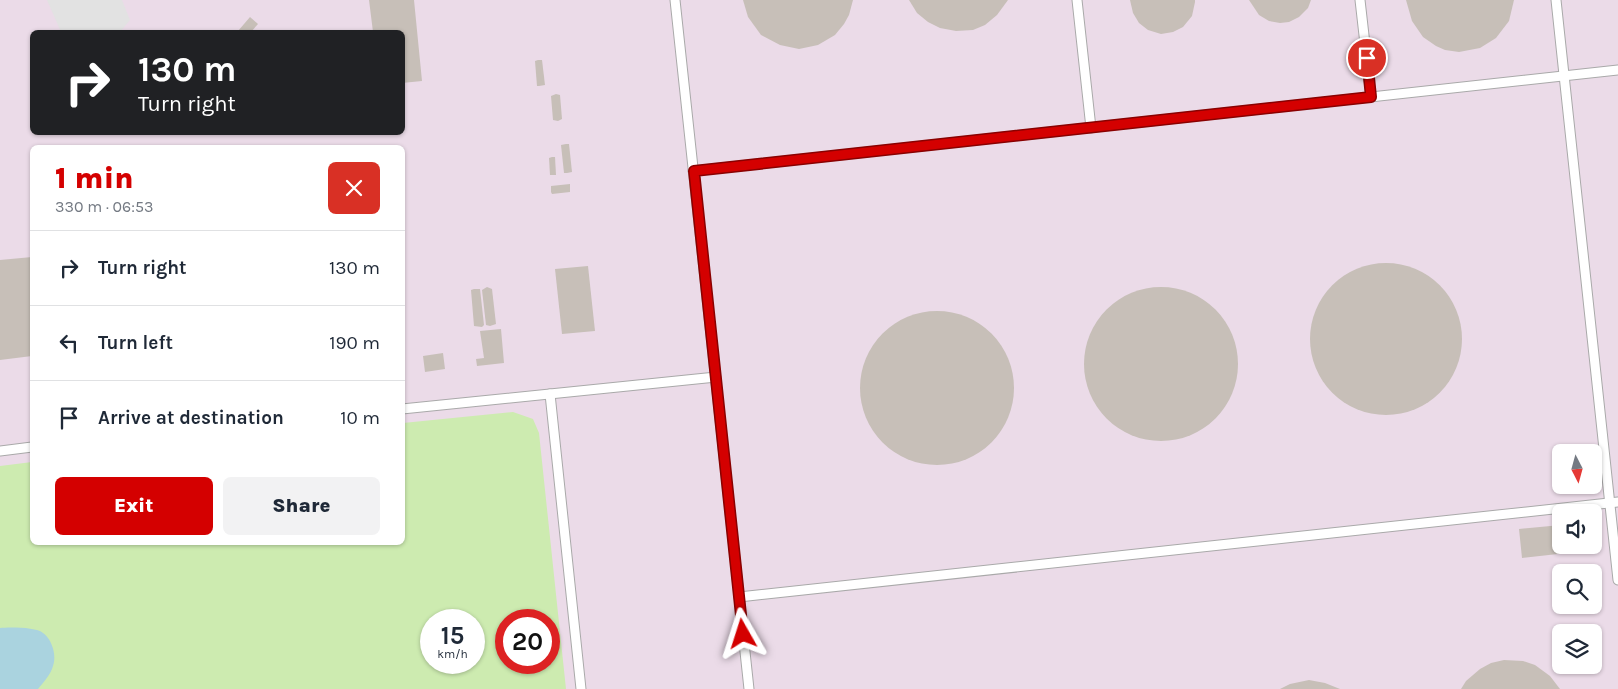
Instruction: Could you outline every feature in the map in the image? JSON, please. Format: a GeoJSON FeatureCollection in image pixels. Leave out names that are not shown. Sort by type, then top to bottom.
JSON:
{"type":"FeatureCollection","features":[{"type":"Feature","properties":{"kind":"lane"},"geometry":{"type":"LineString","coordinates":[[675,0],[749,689]]}},
{"type":"Feature","properties":{"kind":"lane"},"geometry":{"type":"LineString","coordinates":[[1077,0],[1091,128]]}},
{"type":"Feature","properties":{"kind":"lane"},"geometry":{"type":"LineString","coordinates":[[1360,0],[1371,97]]}},
{"type":"Feature","properties":{"kind":"lane"},"geometry":{"type":"LineString","coordinates":[[1556,0],[1614,503],[1618,580]]}},
{"type":"Feature","properties":{"kind":"lane"},"geometry":{"type":"LineString","coordinates":[[694,171],[1618,70]]}},
{"type":"Feature","properties":{"kind":"lane"},"geometry":{"type":"LineString","coordinates":[[405,409],[716,377]]}},
{"type":"Feature","properties":{"kind":"lane"},"geometry":{"type":"LineString","coordinates":[[550,394],[581,689]]}},
{"type":"Feature","properties":{"kind":"lane"},"geometry":{"type":"LineString","coordinates":[[0,451],[30,447]]}},
{"type":"Feature","properties":{"kind":"lane"},"geometry":{"type":"LineString","coordinates":[[739,598],[1614,503]]}},
{"type":"Feature","properties":{"kind":"shaded area"},"geometry":{"type":"Polygon","coordinates":[[[0,0],[1618,0],[1618,689],[0,689],[0,0]]]}},
{"type":"Feature","properties":{"kind":"shaded area"},"geometry":{"type":"Polygon","coordinates":[[[47,0],[122,0],[130,20],[122,30],[60,30],[47,0]]]}},
{"type":"Feature","properties":{"kind":"green space"},"geometry":{"type":"Polygon","coordinates":[[[513,412],[533,419],[539,433],[558,609],[495,609],[495,674],[560,674],[560,632],[566,689],[0,689],[0,466],[30,462],[30,545],[405,545],[405,423],[513,412]]]}},
{"type":"Feature","properties":{"kind":"water"},"geometry":{"type":"Polygon","coordinates":[[[0,628],[40,631],[49,639],[54,653],[54,662],[49,675],[38,689],[0,689],[0,628]]]}},
{"type":"Feature","properties":{"kind":"building"},"geometry":{"type":"Polygon","coordinates":[[[369,0],[414,0],[422,81],[405,83],[405,30],[373,30],[369,0]]]}},
{"type":"Feature","properties":{"kind":"building"},"geometry":{"type":"Polygon","coordinates":[[[743,0],[853,0],[849,15],[835,35],[818,45],[799,49],[780,45],[761,35],[748,17],[743,0]]]}},
{"type":"Feature","properties":{"kind":"building"},"geometry":{"type":"Polygon","coordinates":[[[909,0],[1008,0],[997,15],[985,25],[973,30],[956,31],[940,28],[928,22],[917,13],[909,0]]]}},
{"type":"Feature","properties":{"kind":"building"},"geometry":{"type":"Polygon","coordinates":[[[1130,0],[1195,0],[1195,2],[1192,16],[1183,27],[1173,32],[1161,34],[1148,30],[1139,23],[1133,13],[1130,0]]]}},
{"type":"Feature","properties":{"kind":"building"},"geometry":{"type":"Polygon","coordinates":[[[1249,0],[1311,0],[1308,8],[1299,17],[1289,22],[1280,23],[1269,21],[1259,15],[1249,0]]]}},
{"type":"Feature","properties":{"kind":"building"},"geometry":{"type":"Polygon","coordinates":[[[1406,0],[1514,0],[1509,21],[1496,38],[1480,48],[1459,52],[1445,50],[1423,37],[1412,21],[1406,0]]]}},
{"type":"Feature","properties":{"kind":"building"},"geometry":{"type":"Polygon","coordinates":[[[250,17],[258,24],[253,30],[239,30],[250,17]]]}},
{"type":"Feature","properties":{"kind":"building"},"geometry":{"type":"Polygon","coordinates":[[[542,60],[545,85],[537,86],[535,61],[542,60]]]}},
{"type":"Feature","properties":{"kind":"building"},"geometry":{"type":"Polygon","coordinates":[[[560,95],[562,119],[558,121],[553,120],[551,96],[560,95]]]}},
{"type":"Feature","properties":{"kind":"building"},"geometry":{"type":"Polygon","coordinates":[[[569,144],[572,172],[564,173],[561,145],[569,144]]]}},
{"type":"Feature","properties":{"kind":"building"},"geometry":{"type":"Polygon","coordinates":[[[555,157],[556,175],[550,175],[549,158],[555,157]]]}},
{"type":"Feature","properties":{"kind":"building"},"geometry":{"type":"Polygon","coordinates":[[[570,184],[570,192],[552,194],[551,192],[551,186],[570,184]]]}},
{"type":"Feature","properties":{"kind":"building"},"geometry":{"type":"Polygon","coordinates":[[[30,257],[30,356],[0,360],[0,260],[30,257]]]}},
{"type":"Feature","properties":{"kind":"building"},"geometry":{"type":"Polygon","coordinates":[[[1386,263],[1401,264],[1415,268],[1428,275],[1440,285],[1450,297],[1457,310],[1461,324],[1461,354],[1457,368],[1450,381],[1440,393],[1428,403],[1415,410],[1401,414],[1386,415],[1371,414],[1357,410],[1344,403],[1332,393],[1322,381],[1315,368],[1311,354],[1310,339],[1311,324],[1315,310],[1322,297],[1332,285],[1344,275],[1357,268],[1371,264],[1386,263]]]}},
{"type":"Feature","properties":{"kind":"building"},"geometry":{"type":"Polygon","coordinates":[[[588,266],[595,331],[562,334],[555,269],[588,266]]]}},
{"type":"Feature","properties":{"kind":"building"},"geometry":{"type":"Polygon","coordinates":[[[487,287],[492,289],[496,324],[490,326],[486,325],[482,290],[487,287]]]}},
{"type":"Feature","properties":{"kind":"building"},"geometry":{"type":"Polygon","coordinates":[[[1161,287],[1176,288],[1190,293],[1204,300],[1215,310],[1225,321],[1232,335],[1237,349],[1237,379],[1232,393],[1225,407],[1215,418],[1204,428],[1190,435],[1176,440],[1161,441],[1146,440],[1132,435],[1118,428],[1107,418],[1097,407],[1090,393],[1085,379],[1084,364],[1085,349],[1090,335],[1097,321],[1107,310],[1118,300],[1132,293],[1146,288],[1161,287]]]}},
{"type":"Feature","properties":{"kind":"building"},"geometry":{"type":"Polygon","coordinates":[[[480,289],[484,325],[482,327],[474,326],[471,290],[480,289]]]}},
{"type":"Feature","properties":{"kind":"building"},"geometry":{"type":"Polygon","coordinates":[[[937,311],[952,312],[966,317],[980,324],[991,334],[1001,345],[1008,359],[1013,373],[1013,403],[1008,417],[1001,431],[991,442],[980,452],[966,459],[952,464],[937,465],[922,464],[908,459],[894,452],[883,442],[873,431],[866,417],[861,403],[860,388],[861,373],[866,359],[873,345],[883,334],[894,324],[908,317],[922,312],[937,311]]]}},
{"type":"Feature","properties":{"kind":"building"},"geometry":{"type":"Polygon","coordinates":[[[501,329],[504,363],[477,366],[476,359],[484,358],[480,331],[501,329]]]}},
{"type":"Feature","properties":{"kind":"building"},"geometry":{"type":"Polygon","coordinates":[[[443,353],[445,369],[425,372],[423,356],[443,353]]]}},
{"type":"Feature","properties":{"kind":"building"},"geometry":{"type":"Polygon","coordinates":[[[1552,526],[1552,554],[1558,554],[1522,558],[1519,529],[1552,526]]]}},
{"type":"Feature","properties":{"kind":"building"},"geometry":{"type":"Polygon","coordinates":[[[1504,660],[1523,661],[1535,665],[1550,676],[1560,689],[1461,689],[1466,681],[1480,669],[1491,663],[1504,660]]]}},
{"type":"Feature","properties":{"kind":"building"},"geometry":{"type":"Polygon","coordinates":[[[1309,680],[1325,683],[1340,689],[1280,689],[1290,684],[1309,680]]]}},
{"type":"Feature","properties":{"kind":"route"},"geometry":{"type":"LineString","coordinates":[[743,634],[694,171],[1371,97],[1367,58]]}}]}
